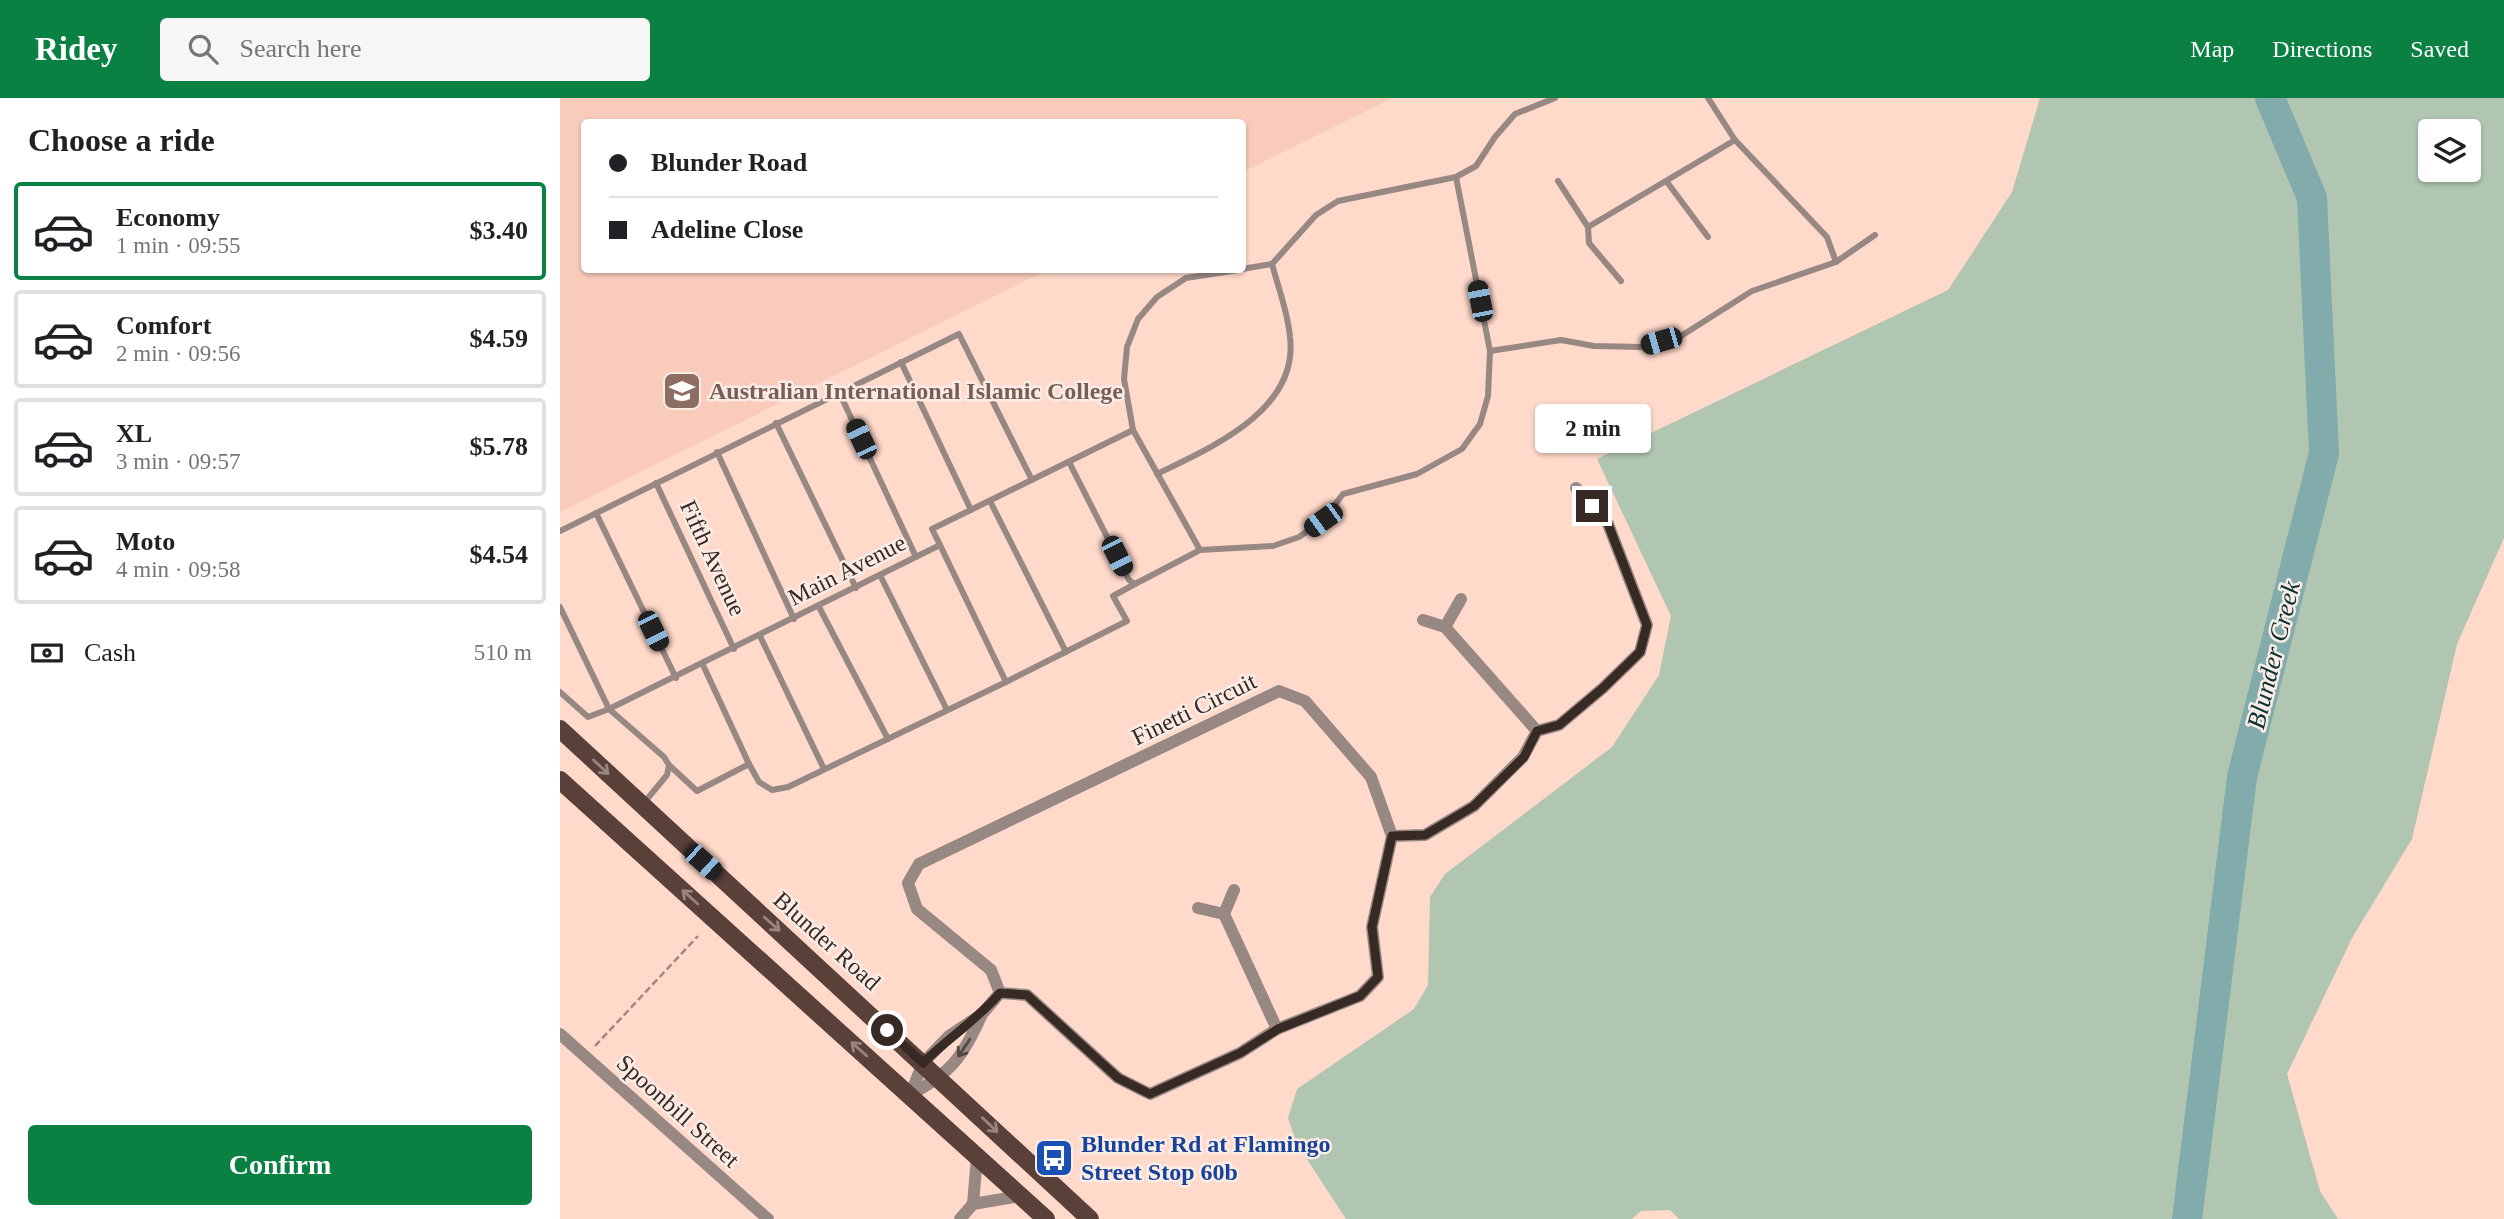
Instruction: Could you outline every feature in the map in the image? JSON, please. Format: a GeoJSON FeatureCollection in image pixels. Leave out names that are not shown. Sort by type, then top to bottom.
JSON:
{"type":"FeatureCollection","features":[{"type":"Feature","properties":{"kind":"main road","name":"Blunder Road"},"geometry":{"type":"LineString","coordinates":[[560,729],[1090,1219]]}},
{"type":"Feature","properties":{"kind":"main road"},"geometry":{"type":"LineString","coordinates":[[560,780],[1046,1219]]}},
{"type":"Feature","properties":{"kind":"street"},"geometry":{"type":"LineString","coordinates":[[910,1095],[923,1063],[949,1036],[982,1014],[1000,993],[1027,995],[1118,1078],[1150,1094],[1240,1053],[1278,1029],[1360,996],[1378,977],[1372,927],[1392,836],[1425,835],[1474,806],[1524,757],[1537,731],[1559,725],[1640,652],[1647,625],[1608,524],[1576,488]]}},
{"type":"Feature","properties":{"kind":"street"},"geometry":{"type":"LineString","coordinates":[[1445,627],[1461,599]]}},
{"type":"Feature","properties":{"kind":"street"},"geometry":{"type":"LineString","coordinates":[[1423,620],[1445,627],[1537,731]]}},
{"type":"Feature","properties":{"kind":"street","name":"Finetti Circuit"},"geometry":{"type":"LineString","coordinates":[[1000,993],[991,970],[917,909],[908,883],[919,864],[1279,691],[1305,701],[1371,777],[1392,836]]}},
{"type":"Feature","properties":{"kind":"street"},"geometry":{"type":"LineString","coordinates":[[1234,890],[1224,914],[1278,1029]]}},
{"type":"Feature","properties":{"kind":"street"},"geometry":{"type":"LineString","coordinates":[[1198,908],[1224,914]]}},
{"type":"Feature","properties":{"kind":"street"},"geometry":{"type":"LineString","coordinates":[[910,1095],[941,1079],[968,1045],[982,1014]]}},
{"type":"Feature","properties":{"kind":"street","name":"Spoonbill Street"},"geometry":{"type":"LineString","coordinates":[[560,1034],[768,1219]]}},
{"type":"Feature","properties":{"kind":"street"},"geometry":{"type":"LineString","coordinates":[[960,1219],[973,1204],[977,1157]]}},
{"type":"Feature","properties":{"kind":"street"},"geometry":{"type":"LineString","coordinates":[[973,1204],[1020,1196]]}},
{"type":"Feature","properties":{"kind":"lane"},"geometry":{"type":"LineString","coordinates":[[1246,268],[1272,264],[1316,215],[1338,201],[1456,177],[1476,166],[1494,137],[1515,114],[1555,98]]}},
{"type":"Feature","properties":{"kind":"lane"},"geometry":{"type":"LineString","coordinates":[[1708,98],[1735,140],[1827,237],[1836,262]]}},
{"type":"Feature","properties":{"kind":"lane"},"geometry":{"type":"LineString","coordinates":[[1588,228],[1735,140]]}},
{"type":"Feature","properties":{"kind":"lane"},"geometry":{"type":"LineString","coordinates":[[703,665],[759,782],[772,790],[789,787],[1127,621],[1114,596],[1200,550],[1273,546],[1299,537],[1323,520],[1343,494],[1417,474],[1462,449],[1480,424],[1488,396],[1490,351],[1456,177]]}},
{"type":"Feature","properties":{"kind":"lane"},"geometry":{"type":"LineString","coordinates":[[1558,181],[1588,228],[1589,243],[1621,281]]}},
{"type":"Feature","properties":{"kind":"lane"},"geometry":{"type":"LineString","coordinates":[[1667,182],[1708,237]]}},
{"type":"Feature","properties":{"kind":"lane"},"geometry":{"type":"LineString","coordinates":[[1490,351],[1561,340],[1594,346],[1641,347],[1681,336],[1752,291],[1836,262],[1875,235]]}},
{"type":"Feature","properties":{"kind":"lane"},"geometry":{"type":"LineString","coordinates":[[1157,474],[1222,443],[1248,423],[1274,395],[1288,367],[1291,338],[1272,264]]}},
{"type":"Feature","properties":{"kind":"lane"},"geometry":{"type":"LineString","coordinates":[[1200,550],[1133,430],[1124,379],[1127,347],[1138,319],[1157,297],[1186,278],[1216,273]]}},
{"type":"Feature","properties":{"kind":"lane"},"geometry":{"type":"LineString","coordinates":[[560,531],[959,334],[1032,480]]}},
{"type":"Feature","properties":{"kind":"lane"},"geometry":{"type":"LineString","coordinates":[[901,362],[971,510]]}},
{"type":"Feature","properties":{"kind":"lane"},"geometry":{"type":"LineString","coordinates":[[839,392],[916,557]]}},
{"type":"Feature","properties":{"kind":"lane"},"geometry":{"type":"LineString","coordinates":[[776,423],[856,588]]}},
{"type":"Feature","properties":{"kind":"lane","name":"Main Avenue"},"geometry":{"type":"LineString","coordinates":[[560,692],[588,717],[609,709],[703,665],[940,545],[932,529],[1133,430]]}},
{"type":"Feature","properties":{"kind":"lane"},"geometry":{"type":"LineString","coordinates":[[716,453],[794,619]]}},
{"type":"Feature","properties":{"kind":"lane"},"geometry":{"type":"LineString","coordinates":[[1069,462],[1129,580],[1135,584]]}},
{"type":"Feature","properties":{"kind":"lane","name":"Fifth Avenue"},"geometry":{"type":"LineString","coordinates":[[656,483],[734,649]]}},
{"type":"Feature","properties":{"kind":"lane"},"geometry":{"type":"LineString","coordinates":[[990,501],[1066,652]]}},
{"type":"Feature","properties":{"kind":"lane"},"geometry":{"type":"LineString","coordinates":[[596,513],[676,678]]}},
{"type":"Feature","properties":{"kind":"lane"},"geometry":{"type":"LineString","coordinates":[[940,545],[1006,682]]}},
{"type":"Feature","properties":{"kind":"lane"},"geometry":{"type":"LineString","coordinates":[[880,575],[947,710]]}},
{"type":"Feature","properties":{"kind":"lane"},"geometry":{"type":"LineString","coordinates":[[560,607],[609,709],[697,790],[749,764]]}},
{"type":"Feature","properties":{"kind":"lane"},"geometry":{"type":"LineString","coordinates":[[820,607],[888,738]]}},
{"type":"Feature","properties":{"kind":"lane"},"geometry":{"type":"LineString","coordinates":[[760,636],[824,769]]}},
{"type":"Feature","properties":{"kind":"lane"},"geometry":{"type":"LineString","coordinates":[[643,805],[667,775],[669,765]]}},
{"type":"Feature","properties":{"kind":"path"},"geometry":{"type":"LineString","coordinates":[[586,1056],[698,936]]}},
{"type":"Feature","properties":{"kind":"shaded area","name":"Australian International Islamic College"},"geometry":{"type":"Polygon","coordinates":[[[560,98],[1392,98],[1246,171],[1246,119],[581,119],[581,273],[1041,273],[560,512],[560,98]]]}},
{"type":"Feature","properties":{"kind":"green space"},"geometry":{"type":"Polygon","coordinates":[[[2040,98],[2504,98],[2504,538],[2457,644],[2412,839],[2352,938],[2287,1074],[2320,1191],[2338,1219],[1679,1219],[1670,1210],[1641,1211],[1632,1219],[1346,1219],[1297,1144],[1288,1118],[1297,1089],[1414,1009],[1428,985],[1430,897],[1445,874],[1612,747],[1659,675],[1671,616],[1597,459],[1948,290],[2012,192],[2040,98]]]}},
{"type":"Feature","properties":{"kind":"waterway","name":"Blunder Creek"},"geometry":{"type":"LineString","coordinates":[[2187,1219],[2242,777],[2324,453],[2312,198],[2270,98]]}},
{"type":"Feature","properties":{"kind":"place","name":"Australian International Islamic College"},"geometry":{"type":"Point","coordinates":[682,391]}},
{"type":"Feature","properties":{"kind":"place","name":"Blunder Rd at Flamingo Street Stop 60b"},"geometry":{"type":"Point","coordinates":[1054,1158]}},
{"type":"Feature","properties":{"kind":"route"},"geometry":{"type":"LineString","coordinates":[[887,1030],[923,1063],[949,1036],[982,1014],[1000,993],[1027,995],[1118,1078],[1150,1094],[1240,1053],[1278,1029],[1360,996],[1378,977],[1372,927],[1392,836],[1425,835],[1474,806],[1524,757],[1537,731],[1559,725],[1640,652],[1647,625],[1608,524],[1592,506]]}}]}
